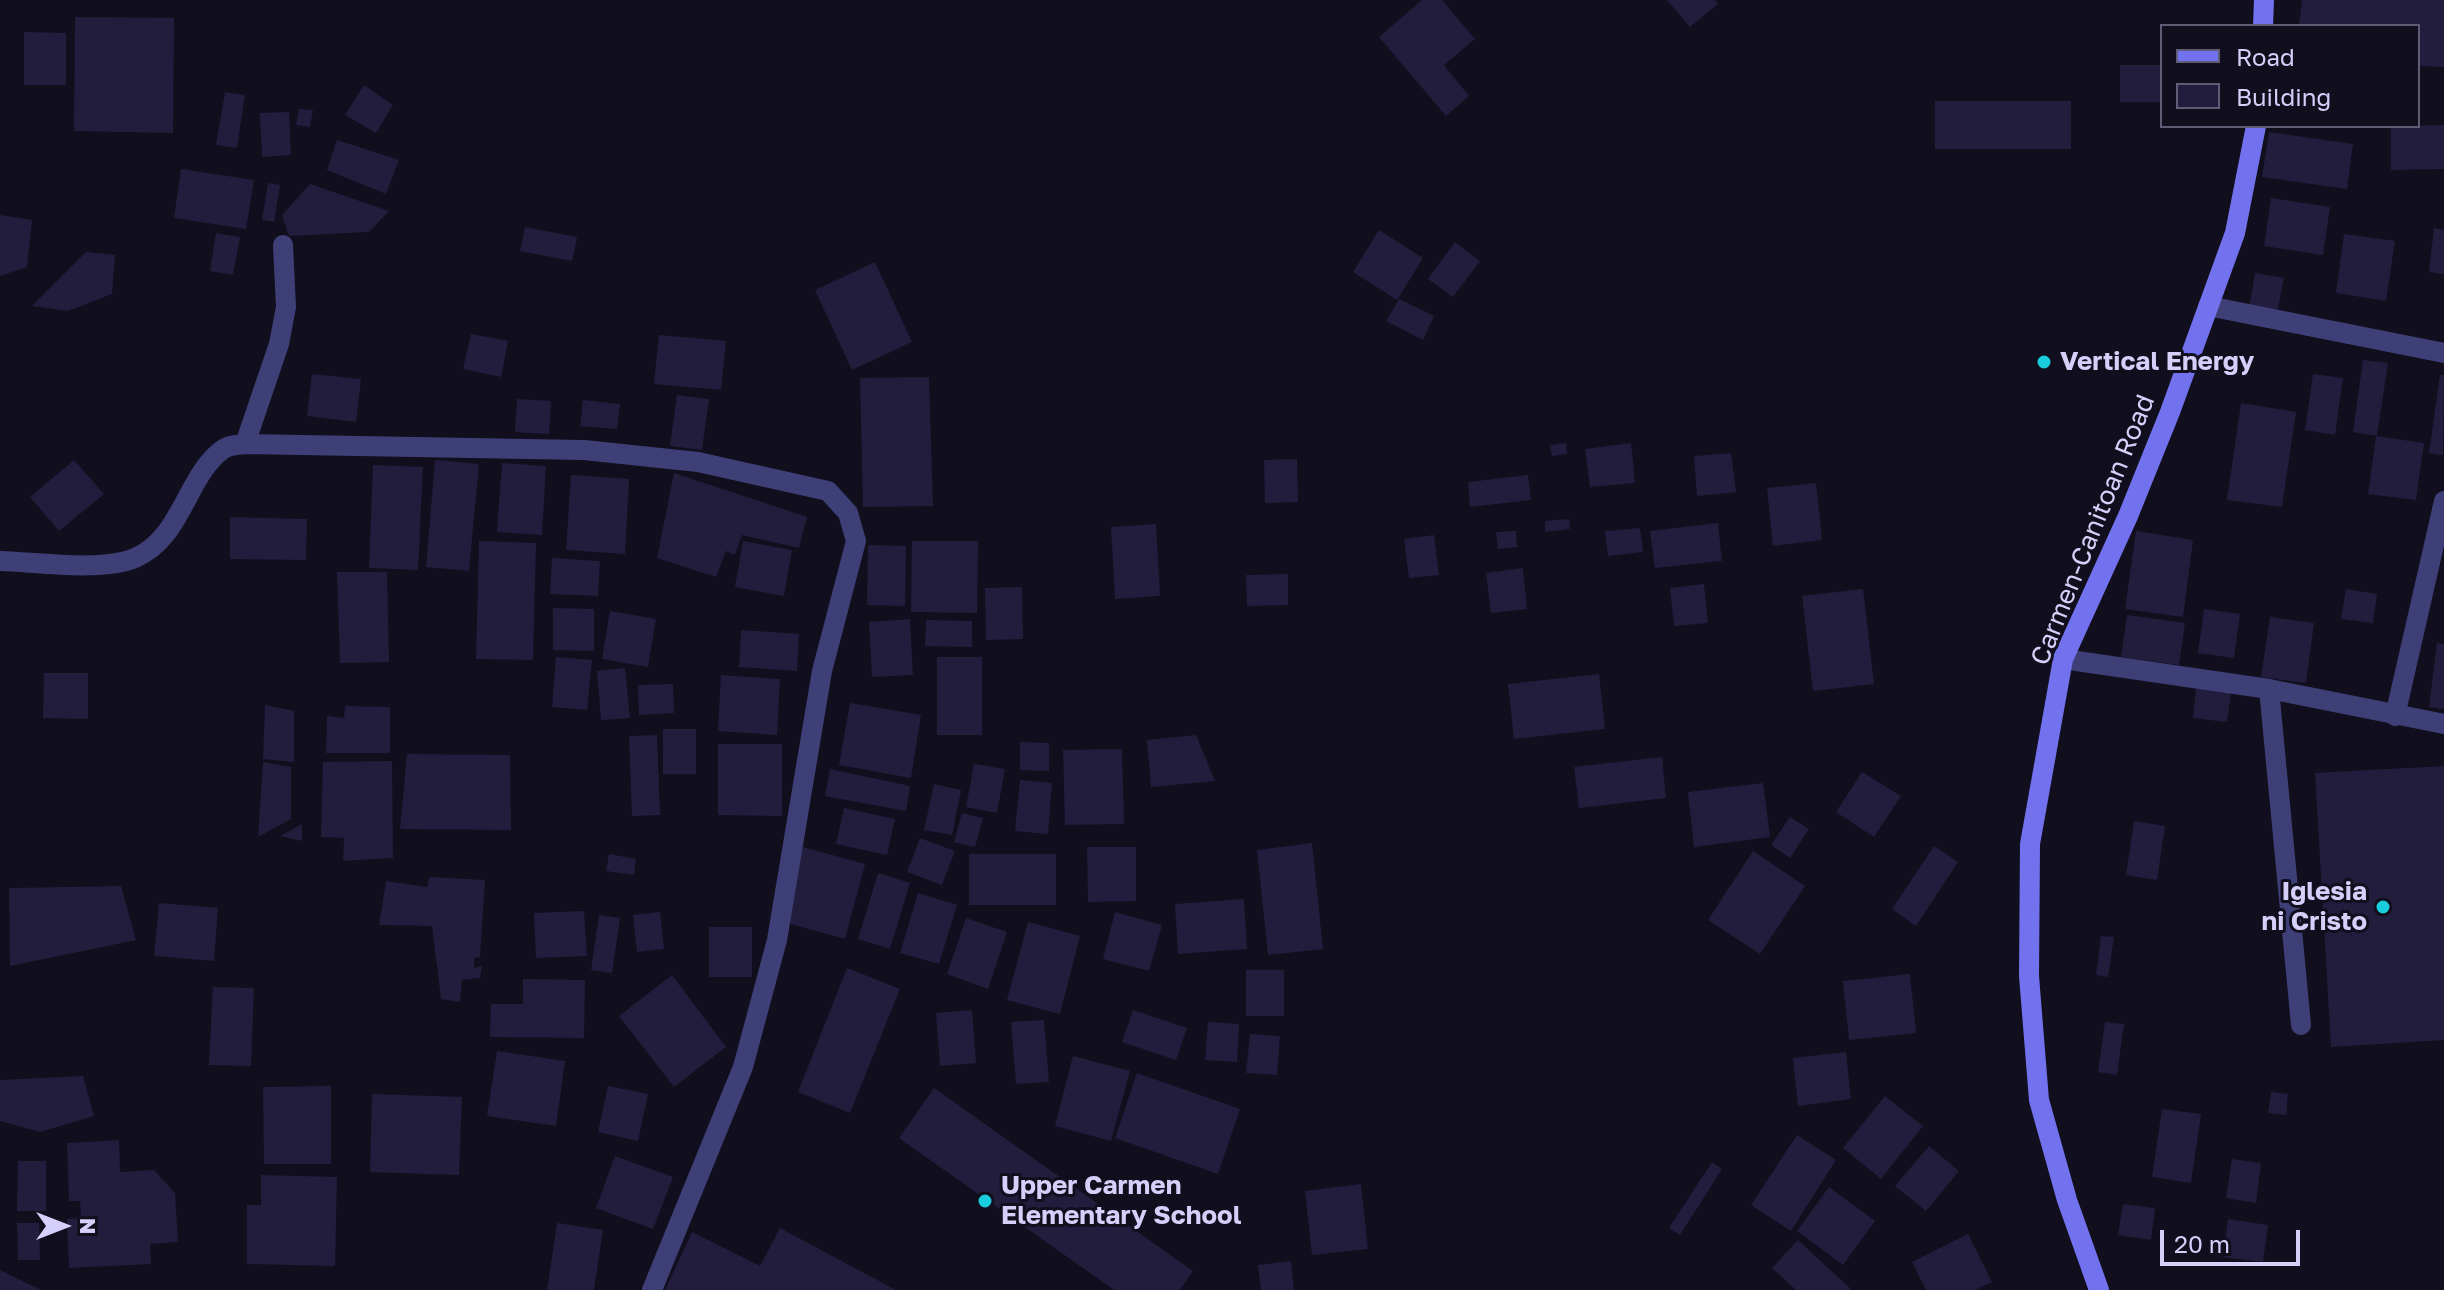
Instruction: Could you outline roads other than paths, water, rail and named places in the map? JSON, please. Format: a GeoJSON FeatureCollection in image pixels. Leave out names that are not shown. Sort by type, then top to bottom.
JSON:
{"type":"FeatureCollection","features":[{"type":"Feature","properties":{"kind":"main road"},"geometry":{"type":"LineString","coordinates":[[2263,24],[2264,0]]}},
{"type":"Feature","properties":{"kind":"main road","name":"Carmen-Canitoan Road"},"geometry":{"type":"LineString","coordinates":[[2099,1290],[2067,1200],[2039,1100],[2029,976],[2030,844],[2063,659],[2160,438],[2235,233],[2256,128]]}},
{"type":"Feature","properties":{"kind":"street"},"geometry":{"type":"LineString","coordinates":[[245,444],[279,344],[284,319],[283,245]]}},
{"type":"Feature","properties":{"kind":"street"},"geometry":{"type":"LineString","coordinates":[[2208,306],[2444,353]]}},
{"type":"Feature","properties":{"kind":"street"},"geometry":{"type":"LineString","coordinates":[[0,561],[109,565],[136,558],[168,532],[210,461],[224,447],[245,444],[584,450],[698,462],[828,491],[848,513],[856,541],[822,671],[777,940],[743,1067],[652,1290]]}},
{"type":"Feature","properties":{"kind":"street"},"geometry":{"type":"LineString","coordinates":[[2395,716],[2444,501]]}},
{"type":"Feature","properties":{"kind":"street"},"geometry":{"type":"LineString","coordinates":[[2063,659],[2269,689],[2444,724]]}},
{"type":"Feature","properties":{"kind":"street"},"geometry":{"type":"LineString","coordinates":[[2269,689],[2301,1025]]}},
{"type":"Feature","properties":{"kind":"place","name":"Vertical Energy"},"geometry":{"type":"Point","coordinates":[2044,362]}},
{"type":"Feature","properties":{"kind":"place","name":"Iglesia ni Cristo"},"geometry":{"type":"Point","coordinates":[2383,907]}},
{"type":"Feature","properties":{"kind":"place","name":"Upper Carmen Elementary School"},"geometry":{"type":"Point","coordinates":[985,1201]}}]}
